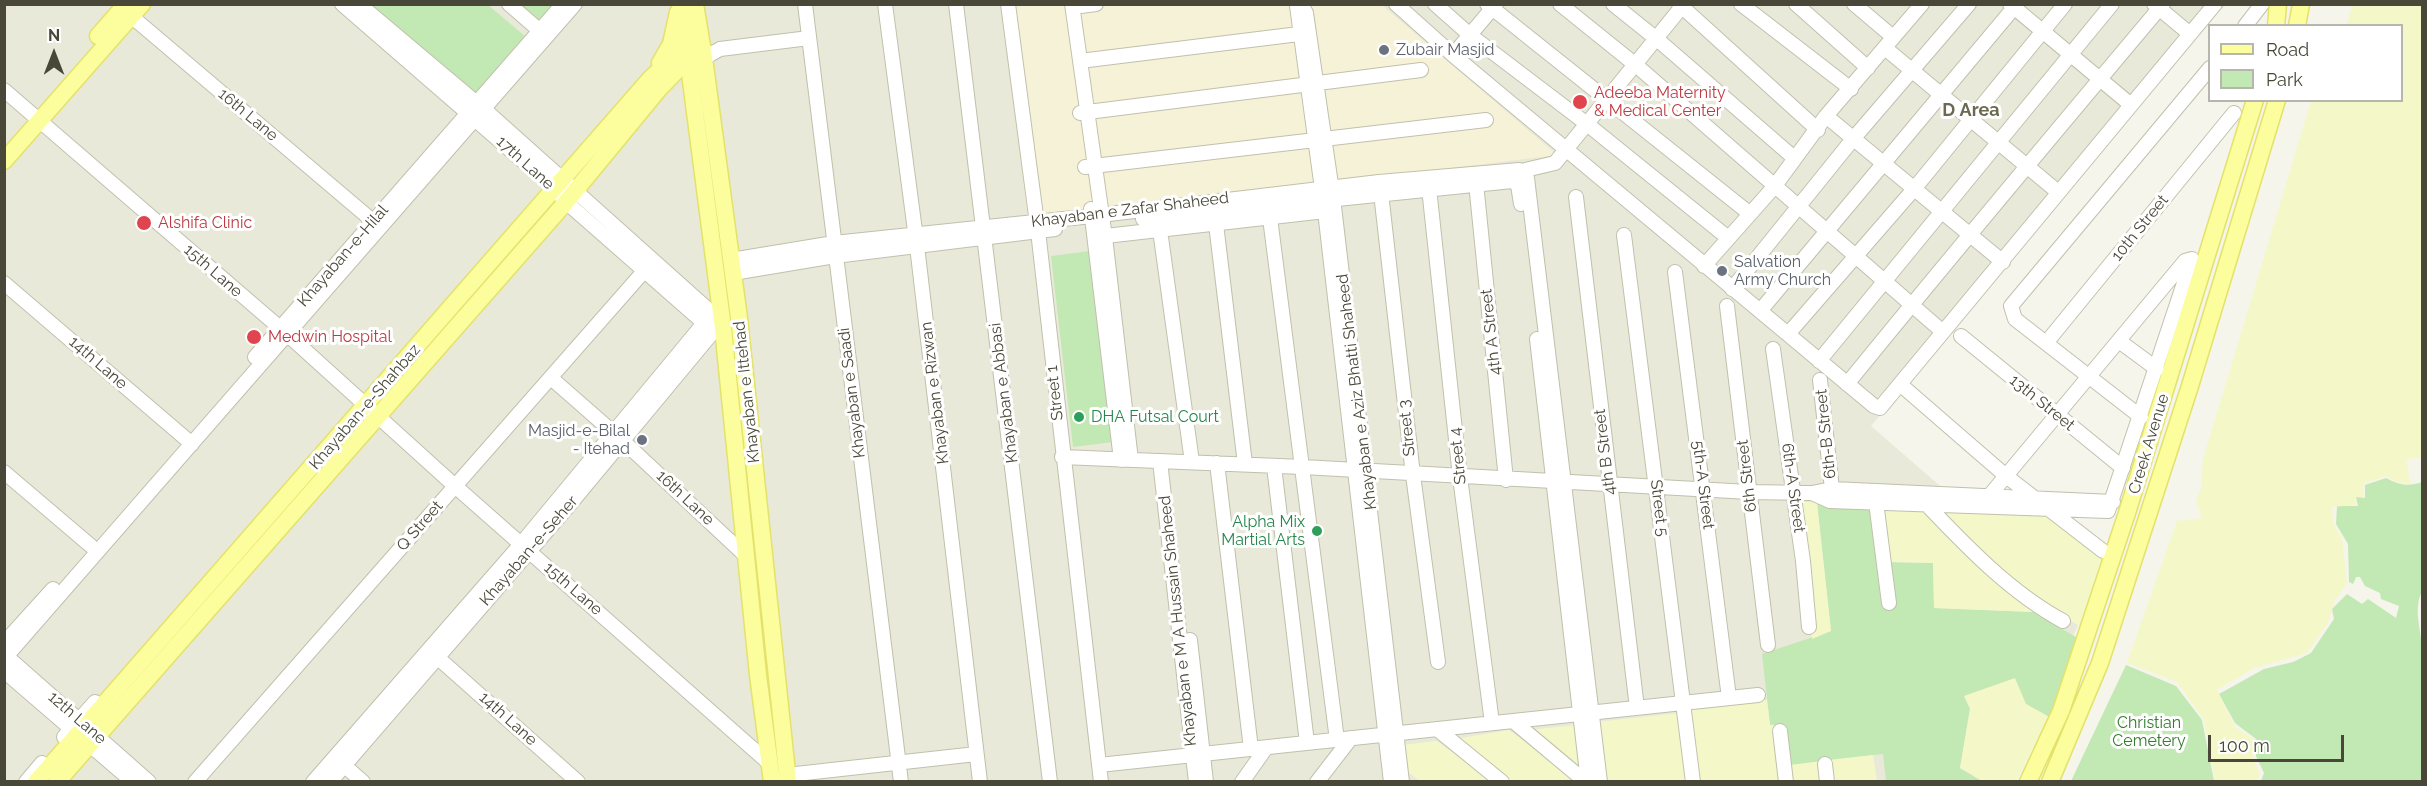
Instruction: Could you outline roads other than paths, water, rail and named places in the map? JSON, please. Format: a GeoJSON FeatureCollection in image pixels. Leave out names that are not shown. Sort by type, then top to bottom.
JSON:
{"type":"FeatureCollection","features":[{"type":"Feature","properties":{"kind":"main road"},"geometry":{"type":"LineString","coordinates":[[680,4],[676,27],[690,49],[660,84],[683,90],[689,120],[698,129]]}},
{"type":"Feature","properties":{"kind":"main road","name":"Khayaban e Ittehad"},"geometry":{"type":"LineString","coordinates":[[694,4],[690,49],[714,319],[746,556],[769,763],[782,779]]}},
{"type":"Feature","properties":{"kind":"main road"},"geometry":{"type":"LineString","coordinates":[[2276,24],[2278,4]]}},
{"type":"Feature","properties":{"kind":"main road"},"geometry":{"type":"LineString","coordinates":[[2297,24],[2301,4]]}},
{"type":"Feature","properties":{"kind":"main road"},"geometry":{"type":"LineString","coordinates":[[4,161],[34,117],[130,8]]}},
{"type":"Feature","properties":{"kind":"main road","name":"Khayaban e Ittehad"},"geometry":{"type":"LineString","coordinates":[[690,49],[732,266],[782,779]]}},
{"type":"Feature","properties":{"kind":"main road","name":"Khayaban-e-Shahbaz"},"geometry":{"type":"LineString","coordinates":[[36,782],[87,734],[690,49]]}},
{"type":"Feature","properties":{"kind":"main road","name":"Creek Avenue"},"geometry":{"type":"LineString","coordinates":[[2028,782],[2061,711],[2127,513],[2254,102]]}},
{"type":"Feature","properties":{"kind":"main road","name":"Creek Avenue"},"geometry":{"type":"LineString","coordinates":[[2050,782],[2100,663],[2190,387],[2276,102]]}},
{"type":"Feature","properties":{"kind":"main road"},"geometry":{"type":"LineString","coordinates":[[4,143],[34,117]]}},
{"type":"Feature","properties":{"kind":"main road","name":"Khayaban-e-Shahbaz"},"geometry":{"type":"LineString","coordinates":[[57,782],[87,734]]}},
{"type":"Feature","properties":{"kind":"street","name":"17th Lane"},"geometry":{"type":"LineString","coordinates":[[342,4],[477,112]]}},
{"type":"Feature","properties":{"kind":"street","name":"17th Lane"},"geometry":{"type":"LineString","coordinates":[[359,4],[564,190],[714,319]]}},
{"type":"Feature","properties":{"kind":"street"},"geometry":{"type":"LineString","coordinates":[[509,4],[540,31]]}},
{"type":"Feature","properties":{"kind":"street","name":"Khayaban-e-Hilal"},"geometry":{"type":"LineString","coordinates":[[5,653],[91,546],[188,441],[284,331],[374,222],[477,112],[563,4]]}},
{"type":"Feature","properties":{"kind":"street"},"geometry":{"type":"LineString","coordinates":[[284,331],[575,4]]}},
{"type":"Feature","properties":{"kind":"street","name":"Khayaban e Saadi"},"geometry":{"type":"LineString","coordinates":[[805,4],[901,782]]}},
{"type":"Feature","properties":{"kind":"street","name":"Khayaban e Rizwan"},"geometry":{"type":"LineString","coordinates":[[885,4],[916,240],[980,782]]}},
{"type":"Feature","properties":{"kind":"street","name":"Khayaban e Abbasi"},"geometry":{"type":"LineString","coordinates":[[956,4],[988,231],[1050,782]]}},
{"type":"Feature","properties":{"kind":"street","name":"Street 1"},"geometry":{"type":"LineString","coordinates":[[1008,4],[1101,782]]}},
{"type":"Feature","properties":{"kind":"street"},"geometry":{"type":"LineString","coordinates":[[1070,5],[1096,4]]}},
{"type":"Feature","properties":{"kind":"street","name":"Khayaban e Aziz Bhatti Shaheed"},"geometry":{"type":"LineString","coordinates":[[1299,4],[1299,34],[1311,85]]}},
{"type":"Feature","properties":{"kind":"street","name":"Khayaban e Aziz Bhatti Shaheed"},"geometry":{"type":"LineString","coordinates":[[1299,4],[1306,13],[1311,85],[1361,471],[1394,778]]}},
{"type":"Feature","properties":{"kind":"street"},"geometry":{"type":"LineString","coordinates":[[1396,4],[1453,55],[1704,266],[1847,384],[1880,408],[2215,4]]}},
{"type":"Feature","properties":{"kind":"street"},"geometry":{"type":"LineString","coordinates":[[1435,4],[1470,36],[1587,123],[1727,237]]}},
{"type":"Feature","properties":{"kind":"street"},"geometry":{"type":"LineString","coordinates":[[1560,4],[1637,66],[1943,332]]}},
{"type":"Feature","properties":{"kind":"street"},"geometry":{"type":"LineString","coordinates":[[1613,4],[1658,40],[1793,158]]}},
{"type":"Feature","properties":{"kind":"street"},"geometry":{"type":"LineString","coordinates":[[1741,4],[1851,89]]}},
{"type":"Feature","properties":{"kind":"street"},"geometry":{"type":"LineString","coordinates":[[1796,4],[1868,68]]}},
{"type":"Feature","properties":{"kind":"street"},"geometry":{"type":"LineString","coordinates":[[1854,4],[1913,70],[2058,192]]}},
{"type":"Feature","properties":{"kind":"street"},"geometry":{"type":"LineString","coordinates":[[1732,289],[1853,139],[1969,4]]}},
{"type":"Feature","properties":{"kind":"street"},"geometry":{"type":"LineString","coordinates":[[1788,334],[1914,189],[2064,4]]}},
{"type":"Feature","properties":{"kind":"street"},"geometry":{"type":"LineString","coordinates":[[1819,361],[1886,283],[1941,211],[2112,4]]}},
{"type":"Feature","properties":{"kind":"street"},"geometry":{"type":"LineString","coordinates":[[2247,24],[2262,4]]}},
{"type":"Feature","properties":{"kind":"street"},"geometry":{"type":"LineString","coordinates":[[1070,5],[1080,61],[1083,113]]}},
{"type":"Feature","properties":{"kind":"street"},"geometry":{"type":"LineString","coordinates":[[1070,5],[1126,460]]}},
{"type":"Feature","properties":{"kind":"street"},"geometry":{"type":"LineString","coordinates":[[1098,226],[1160,230],[1270,218],[1327,197],[1521,177],[1555,163],[1658,40],[1682,5],[1818,130]]}},
{"type":"Feature","properties":{"kind":"street"},"geometry":{"type":"LineString","coordinates":[[1453,55],[1479,25],[1489,6],[1749,213]]}},
{"type":"Feature","properties":{"kind":"street"},"geometry":{"type":"LineString","coordinates":[[1704,266],[1727,237],[1774,187],[1793,158],[1818,130],[1826,116],[1919,6]]}},
{"type":"Feature","properties":{"kind":"street"},"geometry":{"type":"LineString","coordinates":[[1760,311],[1943,95],[2014,6],[2131,105]]}},
{"type":"Feature","properties":{"kind":"street"},"geometry":{"type":"LineString","coordinates":[[1847,384],[1968,234],[2102,80],[2159,6],[2190,34]]}},
{"type":"Feature","properties":{"kind":"street","name":"16th Lane"},"geometry":{"type":"LineString","coordinates":[[130,8],[374,222]]}},
{"type":"Feature","properties":{"kind":"street"},"geometry":{"type":"LineString","coordinates":[[1080,61],[1299,34]]}},
{"type":"Feature","properties":{"kind":"street"},"geometry":{"type":"LineString","coordinates":[[26,782],[87,734],[690,49],[720,49],[809,38]]}},
{"type":"Feature","properties":{"kind":"street"},"geometry":{"type":"LineString","coordinates":[[1083,113],[1421,70]]}},
{"type":"Feature","properties":{"kind":"street"},"geometry":{"type":"LineString","coordinates":[[2140,417],[2088,378],[2015,318],[2011,312],[2014,300],[2208,70]]}},
{"type":"Feature","properties":{"kind":"street","name":"15th Lane"},"geometry":{"type":"LineString","coordinates":[[4,90],[284,331],[455,486],[769,763]]}},
{"type":"Feature","properties":{"kind":"street","name":"10th Street"},"geometry":{"type":"LineString","coordinates":[[2046,343],[2234,113]]}},
{"type":"Feature","properties":{"kind":"street"},"geometry":{"type":"LineString","coordinates":[[1826,116],[2003,262]]}},
{"type":"Feature","properties":{"kind":"street"},"geometry":{"type":"LineString","coordinates":[[1089,167],[1486,120]]}},
{"type":"Feature","properties":{"kind":"street"},"geometry":{"type":"LineString","coordinates":[[1098,226],[1327,197],[1512,168],[1521,177],[1586,713],[1600,782]]}},
{"type":"Feature","properties":{"kind":"street","name":"4th A Street"},"geometry":{"type":"LineString","coordinates":[[1476,183],[1506,480]]}},
{"type":"Feature","properties":{"kind":"street","name":"Street 4"},"geometry":{"type":"LineString","coordinates":[[1429,188],[1460,477],[1492,723]]}},
{"type":"Feature","properties":{"kind":"street","name":"17th Lane"},"geometry":{"type":"LineString","coordinates":[[564,190],[645,270],[714,319]]}},
{"type":"Feature","properties":{"kind":"street","name":"Street 3"},"geometry":{"type":"LineString","coordinates":[[1381,193],[1413,474],[1438,662]]}},
{"type":"Feature","properties":{"kind":"street","name":"4th B Street"},"geometry":{"type":"LineString","coordinates":[[1576,197],[1637,708]]}},
{"type":"Feature","properties":{"kind":"street"},"geometry":{"type":"LineString","coordinates":[[1270,218],[1336,740]]}},
{"type":"Feature","properties":{"kind":"street"},"geometry":{"type":"LineString","coordinates":[[1216,224],[1245,465]]}},
{"type":"Feature","properties":{"kind":"street","name":"Khayaban e Zafar Shaheed"},"geometry":{"type":"LineString","coordinates":[[732,266],[835,249],[988,231],[1033,227],[1098,226]]}},
{"type":"Feature","properties":{"kind":"street"},"geometry":{"type":"LineString","coordinates":[[1160,230],[1192,462]]}},
{"type":"Feature","properties":{"kind":"street","name":"Street 5"},"geometry":{"type":"LineString","coordinates":[[1624,235],[1693,782]]}},
{"type":"Feature","properties":{"kind":"street"},"geometry":{"type":"LineString","coordinates":[[1812,493],[1830,501],[2105,512],[2110,509],[2192,259],[2185,261],[1990,495]]}},
{"type":"Feature","properties":{"kind":"street","name":"Q Street"},"geometry":{"type":"LineString","coordinates":[[195,782],[645,270]]}},
{"type":"Feature","properties":{"kind":"street","name":"5th-A Street"},"geometry":{"type":"LineString","coordinates":[[1675,272],[1729,698]]}},
{"type":"Feature","properties":{"kind":"street","name":"14th Lane"},"geometry":{"type":"LineString","coordinates":[[4,283],[188,441]]}},
{"type":"Feature","properties":{"kind":"street","name":"6th Street"},"geometry":{"type":"LineString","coordinates":[[1726,306],[1768,645]]}},
{"type":"Feature","properties":{"kind":"street","name":"Khayaban-e-Seher"},"geometry":{"type":"LineString","coordinates":[[330,782],[339,761],[619,437],[708,338],[714,319]]}},
{"type":"Feature","properties":{"kind":"street","name":"13th Street"},"geometry":{"type":"LineString","coordinates":[[1961,336],[2123,468]]}},
{"type":"Feature","properties":{"kind":"street"},"geometry":{"type":"LineString","coordinates":[[2119,341],[2157,369]]}},
{"type":"Feature","properties":{"kind":"street","name":"6th-A Street"},"geometry":{"type":"LineString","coordinates":[[1773,350],[1794,494],[1809,627]]}},
{"type":"Feature","properties":{"kind":"street","name":"16th Lane"},"geometry":{"type":"LineString","coordinates":[[551,378],[619,437],[746,556]]}},
{"type":"Feature","properties":{"kind":"street","name":"6th-B Street"},"geometry":{"type":"LineString","coordinates":[[1820,380],[1832,489]]}},
{"type":"Feature","properties":{"kind":"street"},"geometry":{"type":"LineString","coordinates":[[1901,384],[2006,476],[2103,551]]}},
{"type":"Feature","properties":{"kind":"street"},"geometry":{"type":"LineString","coordinates":[[5,653],[188,441]]}},
{"type":"Feature","properties":{"kind":"street"},"geometry":{"type":"LineString","coordinates":[[1062,457],[1303,467],[1506,480],[1794,494],[1832,489],[2031,496],[2113,502]]}},
{"type":"Feature","properties":{"kind":"street","name":"Khayaban e M A Hussain Shaheed"},"geometry":{"type":"LineString","coordinates":[[1165,461],[1198,755],[1206,782]]}},
{"type":"Feature","properties":{"kind":"street"},"geometry":{"type":"LineString","coordinates":[[1217,463],[1251,749]]}},
{"type":"Feature","properties":{"kind":"street"},"geometry":{"type":"LineString","coordinates":[[1274,466],[1307,743]]}},
{"type":"Feature","properties":{"kind":"street"},"geometry":{"type":"LineString","coordinates":[[4,472],[91,546]]}},
{"type":"Feature","properties":{"kind":"street"},"geometry":{"type":"LineString","coordinates":[[1876,502],[1889,603]]}},
{"type":"Feature","properties":{"kind":"street"},"geometry":{"type":"LineString","coordinates":[[1926,504],[2012,586],[2042,610],[2063,621]]}},
{"type":"Feature","properties":{"kind":"street","name":"Khayaban-e-Seher"},"geometry":{"type":"LineString","coordinates":[[313,782],[339,761],[437,657],[525,547]]}},
{"type":"Feature","properties":{"kind":"street","name":"12th Lane"},"geometry":{"type":"LineString","coordinates":[[5,653],[133,782]]}},
{"type":"Feature","properties":{"kind":"street","name":"14th Lane"},"geometry":{"type":"LineString","coordinates":[[437,657],[578,782]]}},
{"type":"Feature","properties":{"kind":"street","name":"12th Lane"},"geometry":{"type":"LineString","coordinates":[[4,671],[149,782]]}},
{"type":"Feature","properties":{"kind":"street"},"geometry":{"type":"LineString","coordinates":[[1099,765],[1758,695]]}},
{"type":"Feature","properties":{"kind":"street"},"geometry":{"type":"LineString","coordinates":[[1586,713],[1587,782]]}},
{"type":"Feature","properties":{"kind":"street"},"geometry":{"type":"LineString","coordinates":[[1513,721],[1587,782]]}},
{"type":"Feature","properties":{"kind":"street"},"geometry":{"type":"LineString","coordinates":[[1437,729],[1502,782]]}},
{"type":"Feature","properties":{"kind":"street"},"geometry":{"type":"LineString","coordinates":[[1780,731],[1786,782]]}},
{"type":"Feature","properties":{"kind":"street"},"geometry":{"type":"LineString","coordinates":[[65,782],[87,734]]}},
{"type":"Feature","properties":{"kind":"street"},"geometry":{"type":"LineString","coordinates":[[1317,782],[1351,738]]}},
{"type":"Feature","properties":{"kind":"street"},"geometry":{"type":"LineString","coordinates":[[1242,782],[1266,747]]}},
{"type":"Feature","properties":{"kind":"street"},"geometry":{"type":"LineString","coordinates":[[782,779],[976,754]]}},
{"type":"Feature","properties":{"kind":"street","name":"Khayaban e M A Hussain Shaheed"},"geometry":{"type":"LineString","coordinates":[[1196,782],[1198,755]]}},
{"type":"Feature","properties":{"kind":"street"},"geometry":{"type":"LineString","coordinates":[[339,761],[363,782]]}},
{"type":"Feature","properties":{"kind":"street"},"geometry":{"type":"LineString","coordinates":[[1825,764],[1827,782]]}},
{"type":"Feature","properties":{"kind":"street"},"geometry":{"type":"LineString","coordinates":[[1394,778],[1413,782]]}},
{"type":"Feature","properties":{"kind":"place","name":"Zubair Masjid"},"geometry":{"type":"Point","coordinates":[1384,50]}},
{"type":"Feature","properties":{"kind":"place","name":"Adeeba Maternity & Medical Center"},"geometry":{"type":"Point","coordinates":[1580,102]}},
{"type":"Feature","properties":{"kind":"place","name":"Alshifa Clinic"},"geometry":{"type":"Point","coordinates":[144,223]}},
{"type":"Feature","properties":{"kind":"place","name":"Salvation Army Church"},"geometry":{"type":"Point","coordinates":[1722,271]}},
{"type":"Feature","properties":{"kind":"place","name":"Medwin Hospital"},"geometry":{"type":"Point","coordinates":[254,337]}},
{"type":"Feature","properties":{"kind":"place","name":"DHA Futsal Court"},"geometry":{"type":"Point","coordinates":[1079,417]}},
{"type":"Feature","properties":{"kind":"place","name":"Masjid-e-Bilal - Itehad"},"geometry":{"type":"Point","coordinates":[642,440]}},
{"type":"Feature","properties":{"kind":"place","name":"Alpha Mix Martial Arts"},"geometry":{"type":"Point","coordinates":[1317,531]}},
{"type":"Feature","properties":{"kind":"district","name":"D Area"},"geometry":{"type":"Point","coordinates":[1971,111]}},
{"type":"Feature","properties":{"kind":"park label","name":"Christian Cemetery"},"geometry":{"type":"Point","coordinates":[2149,732]}}]}
